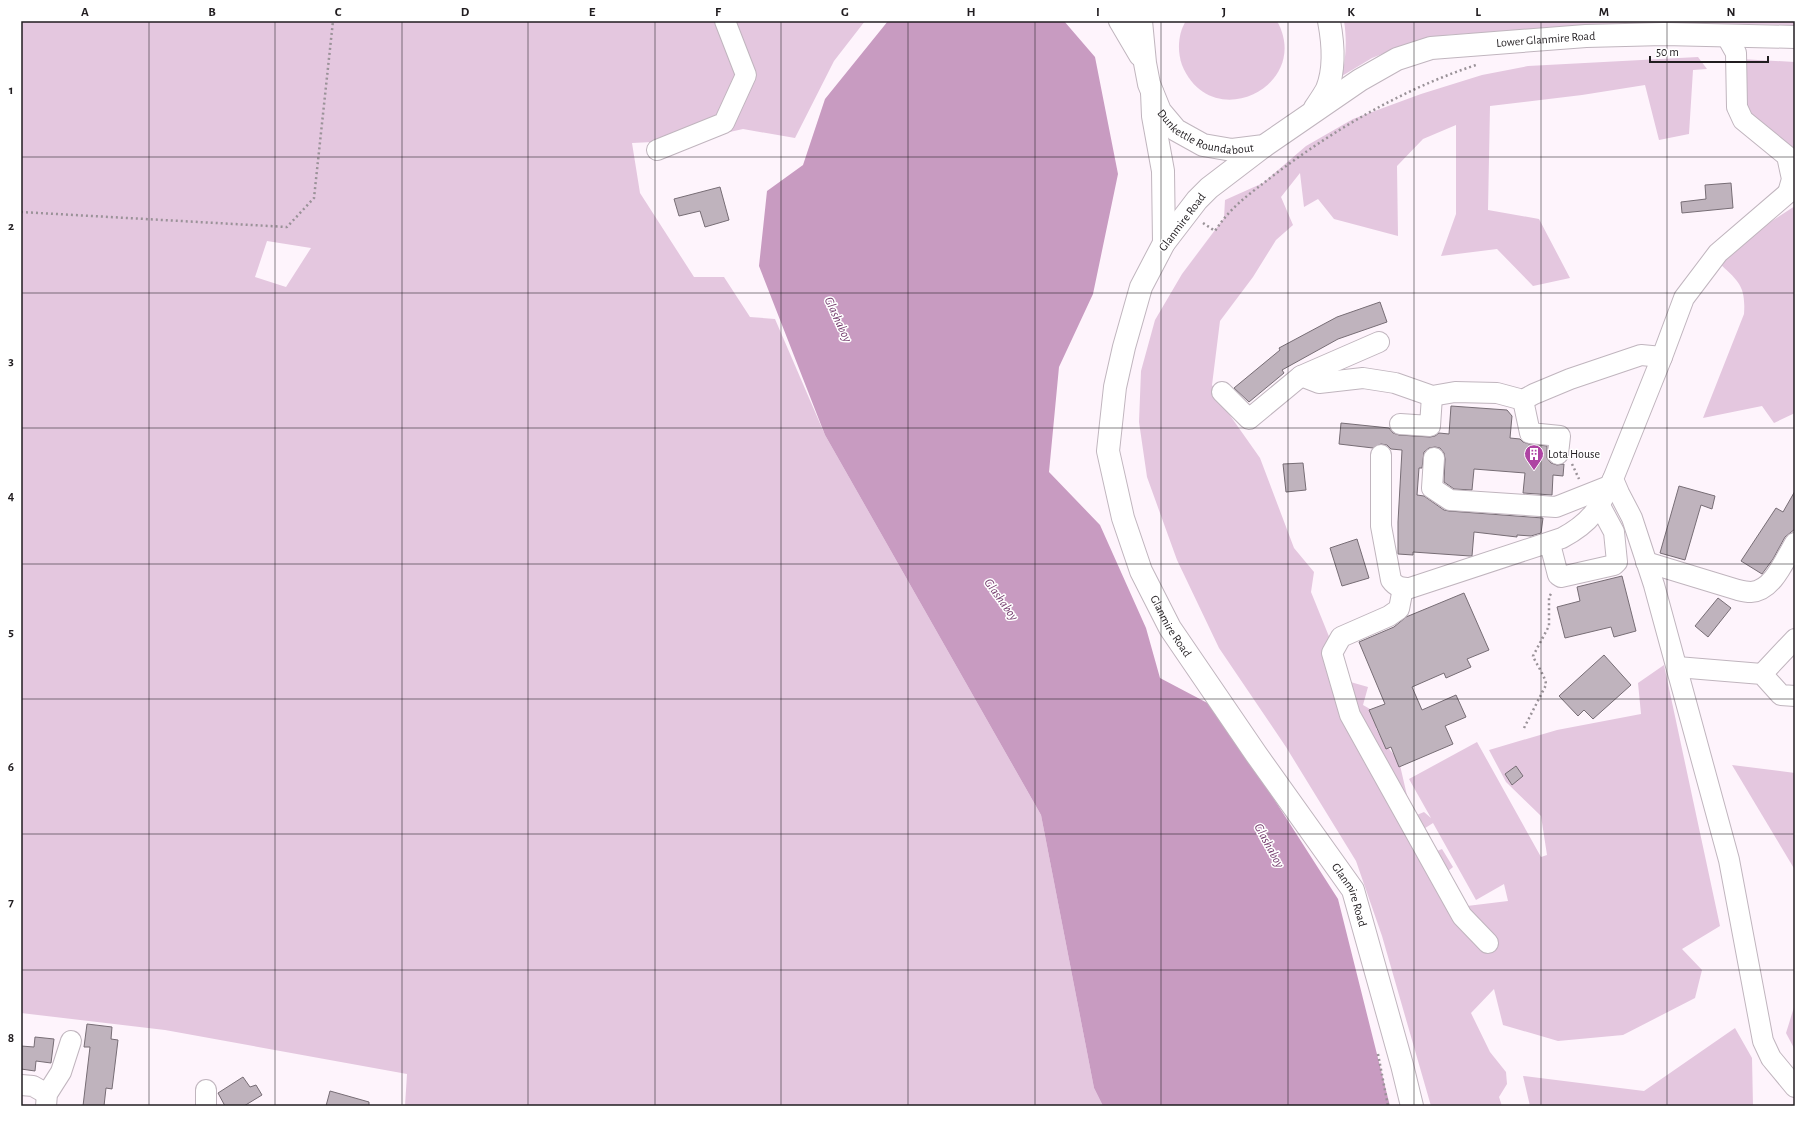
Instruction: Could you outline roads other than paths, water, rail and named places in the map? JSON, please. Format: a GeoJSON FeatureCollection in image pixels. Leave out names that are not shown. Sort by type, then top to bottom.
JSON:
{"type":"FeatureCollection","features":[{"type":"Feature","properties":{"kind":"main road"},"geometry":{"type":"LineString","coordinates":[[1120,21],[1144,63]]}},
{"type":"Feature","properties":{"kind":"main road","name":"Dunkettle Roundabout"},"geometry":{"type":"LineString","coordinates":[[1141,21],[1144,63],[1152,92],[1160,111],[1176,130],[1203,145],[1232,150],[1264,146],[1314,110],[1327,89],[1332,64],[1332,35],[1329,21]]}},
{"type":"Feature","properties":{"kind":"main road","name":"Lower Glanmire Road"},"geometry":{"type":"LineString","coordinates":[[1314,110],[1397,58],[1431,48],[1586,36],[1664,34],[1727,37],[1795,37]]}},
{"type":"Feature","properties":{"kind":"main road"},"geometry":{"type":"LineString","coordinates":[[1152,92],[1153,116],[1163,171],[1164,243]]}},
{"type":"Feature","properties":{"kind":"main road","name":"Glanmire Road"},"geometry":{"type":"LineString","coordinates":[[1264,146],[1209,188],[1197,200],[1164,243],[1141,287],[1124,347],[1115,387],[1108,451],[1123,518],[1142,571],[1170,628],[1256,754],[1353,890],[1412,1106]]}},
{"type":"Feature","properties":{"kind":"street"},"geometry":{"type":"LineString","coordinates":[[657,150],[724,123],[746,75],[725,21]]}},
{"type":"Feature","properties":{"kind":"street"},"geometry":{"type":"LineString","coordinates":[[1434,458],[1432,488],[1450,500],[1556,508],[1593,500],[1611,482],[1662,357],[1684,298],[1718,253],[1792,190],[1791,158],[1743,120],[1737,107],[1736,53],[1727,37]]}},
{"type":"Feature","properties":{"kind":"street"},"geometry":{"type":"LineString","coordinates":[[1222,392],[1249,419],[1301,376],[1379,342]]}},
{"type":"Feature","properties":{"kind":"street"},"geometry":{"type":"LineString","coordinates":[[1301,376],[1319,383],[1363,378],[1395,383],[1432,396],[1455,392],[1497,393],[1523,400],[1570,379],[1641,355],[1662,357]]}},
{"type":"Feature","properties":{"kind":"street"},"geometry":{"type":"LineString","coordinates":[[1400,424],[1430,426],[1432,396]]}},
{"type":"Feature","properties":{"kind":"street"},"geometry":{"type":"LineString","coordinates":[[1523,400],[1530,433],[1560,436],[1558,454]]}},
{"type":"Feature","properties":{"kind":"street"},"geometry":{"type":"LineString","coordinates":[[1381,455],[1381,526],[1391,580],[1396,586],[1403,588],[1410,588],[1550,544],[1585,525],[1592,517],[1593,500]]}},
{"type":"Feature","properties":{"kind":"street"},"geometry":{"type":"LineString","coordinates":[[1611,482],[1619,493],[1632,518],[1677,667],[1729,860],[1763,1042],[1771,1058],[1795,1087]]}},
{"type":"Feature","properties":{"kind":"street"},"geometry":{"type":"LineString","coordinates":[[1550,544],[1558,575],[1561,577],[1614,565],[1617,562],[1614,532],[1593,500]]}},
{"type":"Feature","properties":{"kind":"street"},"geometry":{"type":"LineString","coordinates":[[1646,562],[1738,590],[1752,592],[1760,590],[1769,584],[1795,543]]}},
{"type":"Feature","properties":{"kind":"street"},"geometry":{"type":"LineString","coordinates":[[1403,588],[1399,609],[1389,616],[1341,637],[1332,653],[1350,715],[1462,916],[1488,943]]}},
{"type":"Feature","properties":{"kind":"street"},"geometry":{"type":"LineString","coordinates":[[1762,674],[1795,639]]}},
{"type":"Feature","properties":{"kind":"street"},"geometry":{"type":"LineString","coordinates":[[1677,667],[1762,674],[1781,696],[1795,696]]}},
{"type":"Feature","properties":{"kind":"street"},"geometry":{"type":"LineString","coordinates":[[21,1085],[33,1086],[46,1100],[61,1072],[71,1041]]}},
{"type":"Feature","properties":{"kind":"water","name":"Glashaboy"},"geometry":{"type":"Polygon","coordinates":[[[888,21],[1064,21],[1095,57],[1118,174],[1093,294],[1059,367],[1049,472],[1100,525],[1146,628],[1160,678],[1215,707],[1338,899],[1390,1106],[1103,1106],[1094,1088],[1041,815],[825,435],[759,266],[767,191],[803,165],[825,99],[888,21]]]}},
{"type":"Feature","properties":{"kind":"place","name":"Lota House"},"geometry":{"type":"Point","coordinates":[1534,471]}}]}
